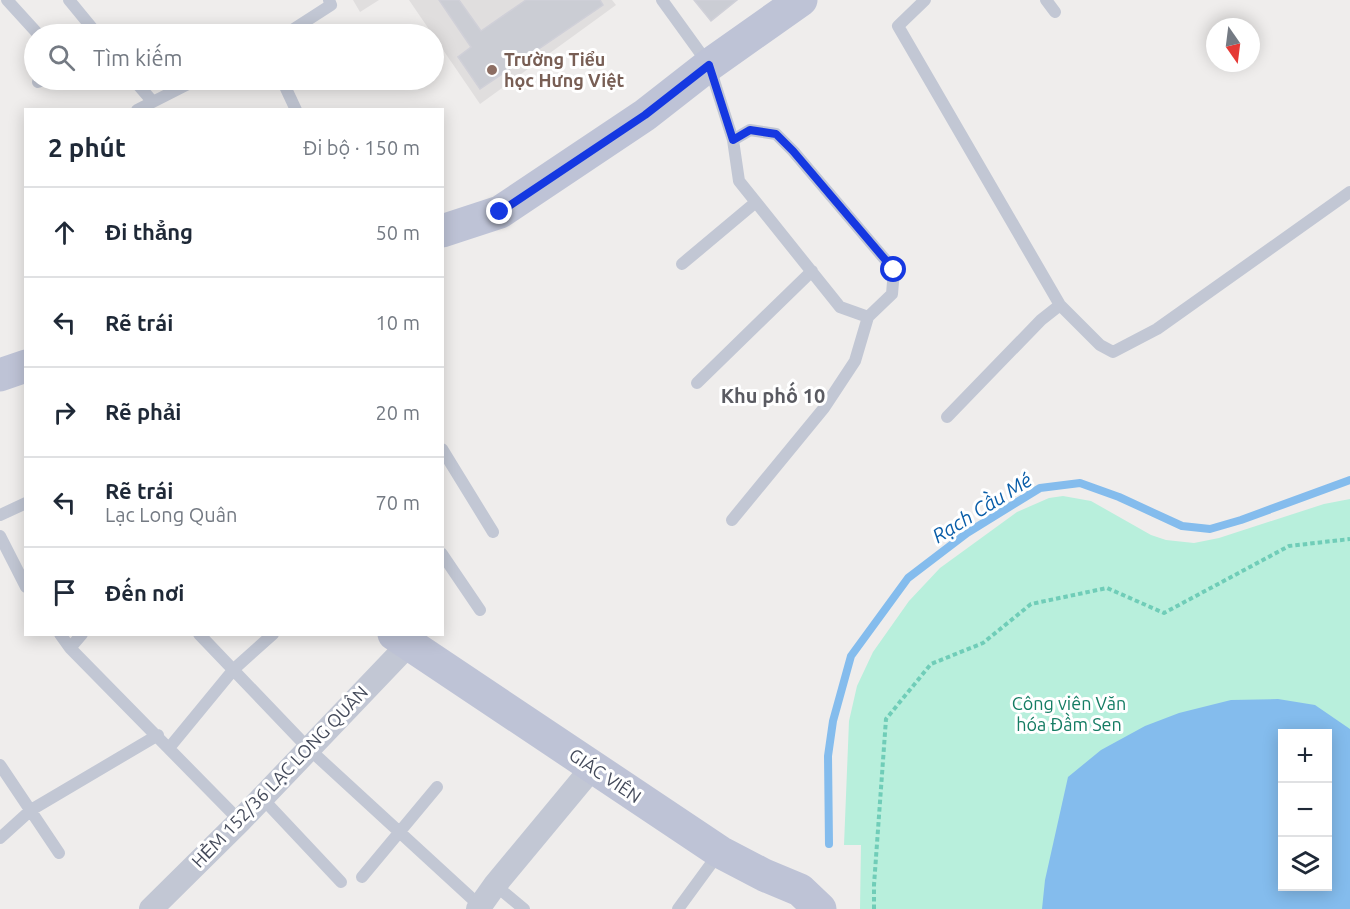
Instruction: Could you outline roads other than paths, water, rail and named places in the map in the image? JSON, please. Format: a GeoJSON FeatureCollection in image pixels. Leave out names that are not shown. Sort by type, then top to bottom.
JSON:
{"type":"FeatureCollection","features":[{"type":"Feature","properties":{"kind":"street"},"geometry":{"type":"LineString","coordinates":[[444,230],[500,212],[645,115],[709,65],[801,0]]}},
{"type":"Feature","properties":{"kind":"street"},"geometry":{"type":"LineString","coordinates":[[0,375],[24,367]]}},
{"type":"Feature","properties":{"kind":"street","name":"HẺM 152/36 LẠC LONG QUÂN"},"geometry":{"type":"LineString","coordinates":[[151,909],[309,749],[401,640]]}},
{"type":"Feature","properties":{"kind":"street","name":"GIÁC VIÊN"},"geometry":{"type":"LineString","coordinates":[[401,640],[720,852],[800,890],[820,909]]}},
{"type":"Feature","properties":{"kind":"street"},"geometry":{"type":"LineString","coordinates":[[479,908],[495,885],[592,768]]}},
{"type":"Feature","properties":{"kind":"lane"},"geometry":{"type":"LineString","coordinates":[[7,0],[29,24]]}},
{"type":"Feature","properties":{"kind":"lane"},"geometry":{"type":"LineString","coordinates":[[69,0],[89,24]]}},
{"type":"Feature","properties":{"kind":"lane"},"geometry":{"type":"LineString","coordinates":[[302,24],[331,5],[329,0]]}},
{"type":"Feature","properties":{"kind":"lane"},"geometry":{"type":"LineString","coordinates":[[662,0],[709,65],[733,140],[739,181],[840,307],[868,317]]}},
{"type":"Feature","properties":{"kind":"lane"},"geometry":{"type":"LineString","coordinates":[[925,0],[898,26],[1060,305],[1100,345],[1113,352],[1157,328],[1350,192]]}},
{"type":"Feature","properties":{"kind":"lane"},"geometry":{"type":"LineString","coordinates":[[1046,0],[1055,12]]}},
{"type":"Feature","properties":{"kind":"lane"},"geometry":{"type":"LineString","coordinates":[[143,90],[152,101]]}},
{"type":"Feature","properties":{"kind":"lane"},"geometry":{"type":"LineString","coordinates":[[140,108],[175,90]]}},
{"type":"Feature","properties":{"kind":"lane"},"geometry":{"type":"LineString","coordinates":[[287,90],[295,108]]}},
{"type":"Feature","properties":{"kind":"lane"},"geometry":{"type":"LineString","coordinates":[[732,520],[824,408],[855,361],[868,317],[892,294],[894,270],[776,134],[750,130],[733,140]]}},
{"type":"Feature","properties":{"kind":"lane"},"geometry":{"type":"LineString","coordinates":[[682,264],[756,202]]}},
{"type":"Feature","properties":{"kind":"lane"},"geometry":{"type":"LineString","coordinates":[[697,383],[812,271]]}},
{"type":"Feature","properties":{"kind":"lane"},"geometry":{"type":"LineString","coordinates":[[947,417],[1041,320],[1060,305]]}},
{"type":"Feature","properties":{"kind":"lane"},"geometry":{"type":"LineString","coordinates":[[444,452],[493,532]]}},
{"type":"Feature","properties":{"kind":"lane"},"geometry":{"type":"LineString","coordinates":[[0,515],[24,503]]}},
{"type":"Feature","properties":{"kind":"lane"},"geometry":{"type":"LineString","coordinates":[[0,536],[24,583]]}},
{"type":"Feature","properties":{"kind":"lane"},"geometry":{"type":"LineString","coordinates":[[444,557],[480,610]]}},
{"type":"Feature","properties":{"kind":"lane"},"geometry":{"type":"LineString","coordinates":[[61,636],[70,648],[240,821]]}},
{"type":"Feature","properties":{"kind":"lane"},"geometry":{"type":"LineString","coordinates":[[70,648],[80,636]]}},
{"type":"Feature","properties":{"kind":"lane"},"geometry":{"type":"LineString","coordinates":[[201,636],[309,749],[479,908]]}},
{"type":"Feature","properties":{"kind":"lane"},"geometry":{"type":"LineString","coordinates":[[169,748],[234,669],[271,636]]}},
{"type":"Feature","properties":{"kind":"lane"},"geometry":{"type":"LineString","coordinates":[[0,838],[30,810],[158,735]]}},
{"type":"Feature","properties":{"kind":"lane"},"geometry":{"type":"LineString","coordinates":[[0,765],[59,853]]}},
{"type":"Feature","properties":{"kind":"lane"},"geometry":{"type":"LineString","coordinates":[[362,877],[437,787]]}},
{"type":"Feature","properties":{"kind":"lane"},"geometry":{"type":"LineString","coordinates":[[262,798],[341,882]]}},
{"type":"Feature","properties":{"kind":"lane"},"geometry":{"type":"LineString","coordinates":[[678,909],[720,852]]}},
{"type":"Feature","properties":{"kind":"lane"},"geometry":{"type":"LineString","coordinates":[[495,885],[524,909]]}},
{"type":"Feature","properties":{"kind":"water"},"geometry":{"type":"Polygon","coordinates":[[[1278,699],[1315,705],[1350,729],[1350,909],[1042,909],[1045,880],[1068,777],[1101,750],[1145,726],[1179,713],[1231,700],[1278,699]]]}},
{"type":"Feature","properties":{"kind":"waterway","name":"Rạch Cầu Mé"},"geometry":{"type":"LineString","coordinates":[[829,844],[828,756],[833,721],[851,656],[908,578],[967,533],[1040,488],[1080,483],[1119,497],[1182,526],[1210,529],[1350,480]]}},
{"type":"Feature","properties":{"kind":"place","name":"Trường Tiểu học Hưng Việt"},"geometry":{"type":"Point","coordinates":[492,70]}},
{"type":"Feature","properties":{"kind":"district","name":"Khu phố 10"},"geometry":{"type":"Point","coordinates":[773,396]}},
{"type":"Feature","properties":{"kind":"park label","name":"Công viên Văn hóa Đầm Sen"},"geometry":{"type":"Point","coordinates":[1069,714]}}]}
